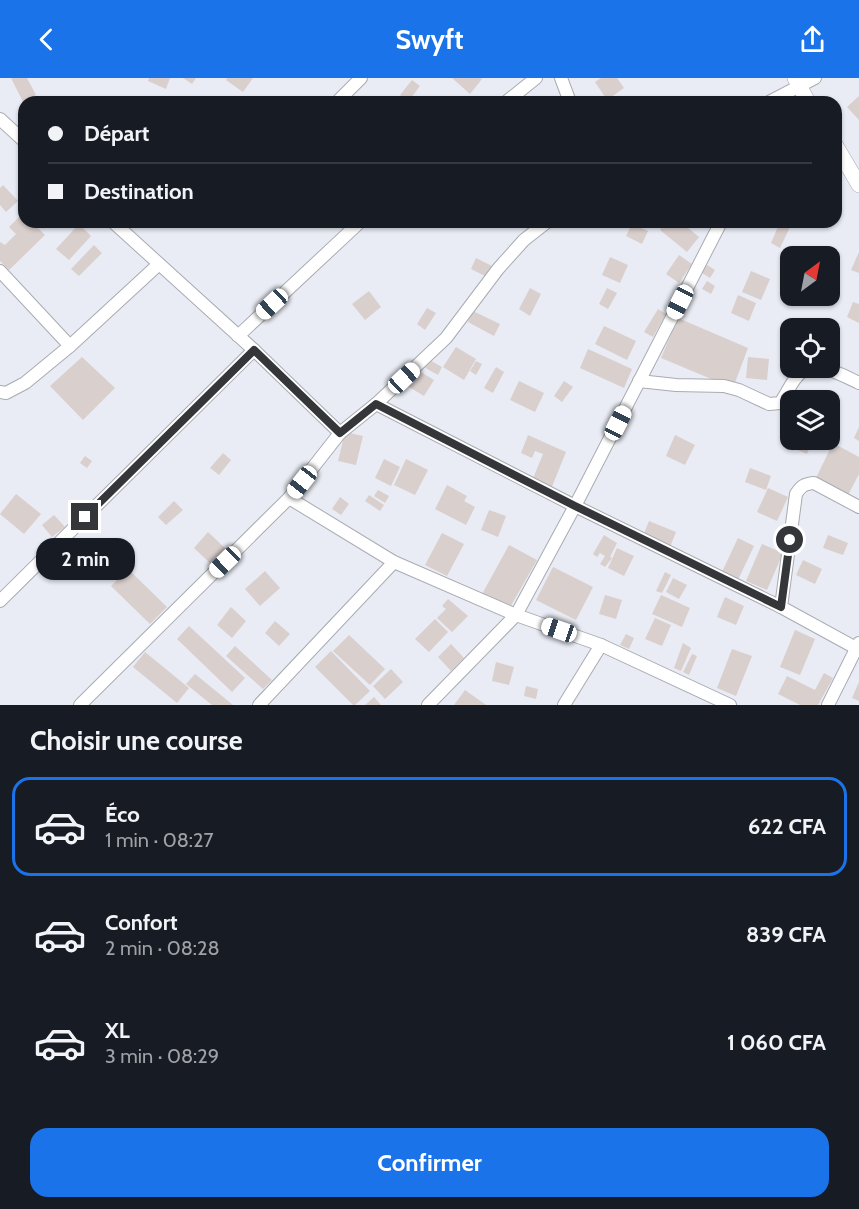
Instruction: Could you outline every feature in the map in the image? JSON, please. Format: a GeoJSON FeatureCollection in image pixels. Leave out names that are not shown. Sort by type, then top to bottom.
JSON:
{"type":"FeatureCollection","features":[{"type":"Feature","properties":{"kind":"street"},"geometry":{"type":"LineString","coordinates":[[343,96],[362,78]]}},
{"type":"Feature","properties":{"kind":"street"},"geometry":{"type":"LineString","coordinates":[[514,96],[536,78]]}},
{"type":"Feature","properties":{"kind":"street"},"geometry":{"type":"LineString","coordinates":[[561,78],[568,96]]}},
{"type":"Feature","properties":{"kind":"street"},"geometry":{"type":"LineString","coordinates":[[791,90],[815,78]]}},
{"type":"Feature","properties":{"kind":"street"},"geometry":{"type":"LineString","coordinates":[[0,119],[18,136]]}},
{"type":"Feature","properties":{"kind":"street"},"geometry":{"type":"LineString","coordinates":[[842,156],[859,185]]}},
{"type":"Feature","properties":{"kind":"street"},"geometry":{"type":"LineString","coordinates":[[120,228],[254,350],[340,433]]}},
{"type":"Feature","properties":{"kind":"street"},"geometry":{"type":"LineString","coordinates":[[238,336],[351,228]]}},
{"type":"Feature","properties":{"kind":"street"},"geometry":{"type":"LineString","coordinates":[[80,705],[289,498],[340,433],[376,404],[446,338],[498,269],[524,240],[539,228]]}},
{"type":"Feature","properties":{"kind":"street"},"geometry":{"type":"LineString","coordinates":[[428,705],[516,615],[575,506],[718,228]]}},
{"type":"Feature","properties":{"kind":"street"},"geometry":{"type":"LineString","coordinates":[[0,392],[6,393],[25,383],[70,346],[159,264]]}},
{"type":"Feature","properties":{"kind":"street"},"geometry":{"type":"LineString","coordinates":[[0,271],[70,346]]}},
{"type":"Feature","properties":{"kind":"street"},"geometry":{"type":"LineString","coordinates":[[0,601],[254,350]]}},
{"type":"Feature","properties":{"kind":"street"},"geometry":{"type":"LineString","coordinates":[[639,381],[676,385],[724,386],[769,404],[780,403],[801,371],[812,368],[825,368],[859,382]]}},
{"type":"Feature","properties":{"kind":"street"},"geometry":{"type":"LineString","coordinates":[[376,404],[575,506],[858,645],[828,705]]}},
{"type":"Feature","properties":{"kind":"street"},"geometry":{"type":"LineString","coordinates":[[781,607],[796,494],[800,488],[805,484],[814,483],[859,507]]}},
{"type":"Feature","properties":{"kind":"street"},"geometry":{"type":"LineString","coordinates":[[289,498],[394,562],[516,615],[601,645],[730,705]]}},
{"type":"Feature","properties":{"kind":"street"},"geometry":{"type":"LineString","coordinates":[[259,705],[394,562]]}},
{"type":"Feature","properties":{"kind":"street"},"geometry":{"type":"LineString","coordinates":[[564,705],[601,645]]}},
{"type":"Feature","properties":{"kind":"building"},"geometry":{"type":"Polygon","coordinates":[[[11,78],[27,78],[36,95],[20,96],[11,78]]]}},
{"type":"Feature","properties":{"kind":"building"},"geometry":{"type":"Polygon","coordinates":[[[149,78],[170,78],[166,89],[148,81],[149,78]]]}},
{"type":"Feature","properties":{"kind":"building"},"geometry":{"type":"Polygon","coordinates":[[[183,78],[196,78],[192,84],[183,78]]]}},
{"type":"Feature","properties":{"kind":"building"},"geometry":{"type":"Polygon","coordinates":[[[227,78],[253,78],[243,92],[226,80],[227,78]]]}},
{"type":"Feature","properties":{"kind":"building"},"geometry":{"type":"Polygon","coordinates":[[[452,78],[480,78],[482,79],[470,94],[452,78]]]}},
{"type":"Feature","properties":{"kind":"building"},"geometry":{"type":"Polygon","coordinates":[[[601,78],[617,78],[624,88],[613,96],[604,96],[595,82],[601,78]]]}},
{"type":"Feature","properties":{"kind":"building"},"geometry":{"type":"Polygon","coordinates":[[[412,80],[420,86],[412,96],[400,95],[412,80]]]}},
{"type":"Feature","properties":{"kind":"building"},"geometry":{"type":"Polygon","coordinates":[[[859,96],[859,120],[847,107],[859,96]]]}},
{"type":"Feature","properties":{"kind":"building"},"geometry":{"type":"Polygon","coordinates":[[[3,185],[18,201],[6,212],[0,205],[0,188],[3,185]]]}},
{"type":"Feature","properties":{"kind":"building"},"geometry":{"type":"Polygon","coordinates":[[[18,218],[18,228],[38,228],[45,235],[9,270],[0,261],[0,242],[5,245],[16,234],[9,227],[18,218]]]}},
{"type":"Feature","properties":{"kind":"building"},"geometry":{"type":"Polygon","coordinates":[[[75,228],[83,228],[91,236],[69,260],[56,249],[75,228]]]}},
{"type":"Feature","properties":{"kind":"building"},"geometry":{"type":"Polygon","coordinates":[[[630,228],[641,228],[648,231],[642,244],[626,236],[630,228]]]}},
{"type":"Feature","properties":{"kind":"building"},"geometry":{"type":"Polygon","coordinates":[[[662,228],[688,228],[699,237],[687,252],[660,230],[662,228]]]}},
{"type":"Feature","properties":{"kind":"building"},"geometry":{"type":"Polygon","coordinates":[[[777,228],[790,228],[780,246],[780,248],[771,243],[777,228]]]}},
{"type":"Feature","properties":{"kind":"building"},"geometry":{"type":"Polygon","coordinates":[[[94,245],[102,253],[79,276],[71,269],[94,245]]]}},
{"type":"Feature","properties":{"kind":"building"},"geometry":{"type":"Polygon","coordinates":[[[859,252],[859,273],[851,270],[859,252]]]}},
{"type":"Feature","properties":{"kind":"building"},"geometry":{"type":"Polygon","coordinates":[[[679,255],[692,264],[679,283],[666,274],[679,255]]]}},
{"type":"Feature","properties":{"kind":"building"},"geometry":{"type":"Polygon","coordinates":[[[610,257],[628,265],[620,283],[602,275],[610,257]]]}},
{"type":"Feature","properties":{"kind":"building"},"geometry":{"type":"Polygon","coordinates":[[[476,258],[492,266],[487,277],[471,269],[476,258]]]}},
{"type":"Feature","properties":{"kind":"building"},"geometry":{"type":"Polygon","coordinates":[[[707,265],[715,270],[710,278],[702,273],[707,265]]]}},
{"type":"Feature","properties":{"kind":"building"},"geometry":{"type":"Polygon","coordinates":[[[751,271],[770,279],[761,300],[742,292],[751,271]]]}},
{"type":"Feature","properties":{"kind":"building"},"geometry":{"type":"Polygon","coordinates":[[[707,281],[715,286],[711,294],[702,289],[707,281]]]}},
{"type":"Feature","properties":{"kind":"building"},"geometry":{"type":"Polygon","coordinates":[[[530,288],[541,294],[530,316],[519,309],[530,288]]]}},
{"type":"Feature","properties":{"kind":"building"},"geometry":{"type":"Polygon","coordinates":[[[607,288],[617,293],[608,309],[599,304],[607,288]]]}},
{"type":"Feature","properties":{"kind":"building"},"geometry":{"type":"Polygon","coordinates":[[[369,291],[381,307],[365,320],[352,304],[369,291]]]}},
{"type":"Feature","properties":{"kind":"building"},"geometry":{"type":"Polygon","coordinates":[[[738,295],[756,303],[749,321],[731,313],[738,295]]]}},
{"type":"Feature","properties":{"kind":"building"},"geometry":{"type":"Polygon","coordinates":[[[853,302],[859,304],[859,323],[847,317],[853,302]]]}},
{"type":"Feature","properties":{"kind":"building"},"geometry":{"type":"Polygon","coordinates":[[[427,308],[436,313],[425,330],[417,324],[427,308]]]}},
{"type":"Feature","properties":{"kind":"building"},"geometry":{"type":"Polygon","coordinates":[[[658,309],[666,314],[653,337],[644,332],[658,309]]]}},
{"type":"Feature","properties":{"kind":"building"},"geometry":{"type":"Polygon","coordinates":[[[473,311],[500,324],[494,336],[468,322],[473,311]]]}},
{"type":"Feature","properties":{"kind":"building"},"geometry":{"type":"Polygon","coordinates":[[[678,318],[748,348],[733,388],[661,358],[678,318]]]}},
{"type":"Feature","properties":{"kind":"building"},"geometry":{"type":"Polygon","coordinates":[[[604,326],[636,341],[627,360],[595,344],[604,326]]]}},
{"type":"Feature","properties":{"kind":"building"},"geometry":{"type":"Polygon","coordinates":[[[456,347],[476,359],[464,380],[443,367],[456,347]]]}},
{"type":"Feature","properties":{"kind":"building"},"geometry":{"type":"Polygon","coordinates":[[[588,349],[632,369],[624,388],[580,368],[588,349]]]}},
{"type":"Feature","properties":{"kind":"building"},"geometry":{"type":"Polygon","coordinates":[[[82,357],[115,388],[83,420],[50,386],[82,357]]]}},
{"type":"Feature","properties":{"kind":"building"},"geometry":{"type":"Polygon","coordinates":[[[748,357],[769,359],[767,380],[746,378],[748,357]]]}},
{"type":"Feature","properties":{"kind":"building"},"geometry":{"type":"Polygon","coordinates":[[[426,358],[442,367],[438,375],[422,366],[426,358]]]}},
{"type":"Feature","properties":{"kind":"building"},"geometry":{"type":"Polygon","coordinates":[[[476,361],[482,364],[476,375],[470,371],[476,361]]]}},
{"type":"Feature","properties":{"kind":"building"},"geometry":{"type":"Polygon","coordinates":[[[496,367],[504,372],[493,393],[484,388],[496,367]]]}},
{"type":"Feature","properties":{"kind":"building"},"geometry":{"type":"Polygon","coordinates":[[[416,369],[434,380],[424,396],[406,385],[416,369]]]}},
{"type":"Feature","properties":{"kind":"building"},"geometry":{"type":"Polygon","coordinates":[[[519,381],[544,393],[535,412],[510,400],[519,381]]]}},
{"type":"Feature","properties":{"kind":"building"},"geometry":{"type":"Polygon","coordinates":[[[564,381],[573,387],[562,402],[554,396],[564,381]]]}},
{"type":"Feature","properties":{"kind":"building"},"geometry":{"type":"Polygon","coordinates":[[[859,427],[859,441],[854,438],[859,427]]]}},
{"type":"Feature","properties":{"kind":"building"},"geometry":{"type":"Polygon","coordinates":[[[345,432],[363,436],[356,465],[338,461],[345,432]]]}},
{"type":"Feature","properties":{"kind":"building"},"geometry":{"type":"Polygon","coordinates":[[[528,435],[566,452],[551,489],[532,481],[543,454],[535,451],[532,458],[521,453],[528,435]]]}},
{"type":"Feature","properties":{"kind":"building"},"geometry":{"type":"Polygon","coordinates":[[[675,435],[695,445],[685,465],[666,456],[675,435]]]}},
{"type":"Feature","properties":{"kind":"building"},"geometry":{"type":"Polygon","coordinates":[[[840,447],[859,457],[859,474],[847,497],[815,480],[830,450],[840,450],[840,447]]]}},
{"type":"Feature","properties":{"kind":"building"},"geometry":{"type":"Polygon","coordinates":[[[223,453],[231,460],[219,475],[210,468],[223,453]]]}},
{"type":"Feature","properties":{"kind":"building"},"geometry":{"type":"Polygon","coordinates":[[[85,456],[92,461],[87,468],[80,463],[85,456]]]}},
{"type":"Feature","properties":{"kind":"building"},"geometry":{"type":"Polygon","coordinates":[[[384,459],[400,467],[391,486],[375,478],[384,459]]]}},
{"type":"Feature","properties":{"kind":"building"},"geometry":{"type":"Polygon","coordinates":[[[406,459],[428,470],[415,495],[394,485],[406,459]]]}},
{"type":"Feature","properties":{"kind":"building"},"geometry":{"type":"Polygon","coordinates":[[[750,468],[771,476],[766,490],[745,482],[750,468]]]}},
{"type":"Feature","properties":{"kind":"building"},"geometry":{"type":"Polygon","coordinates":[[[447,485],[467,496],[464,501],[475,507],[466,525],[435,509],[447,485]]]}},
{"type":"Feature","properties":{"kind":"building"},"geometry":{"type":"Polygon","coordinates":[[[768,488],[788,497],[777,521],[757,512],[768,488]]]}},
{"type":"Feature","properties":{"kind":"building"},"geometry":{"type":"Polygon","coordinates":[[[378,490],[389,496],[385,503],[374,496],[378,490]]]}},
{"type":"Feature","properties":{"kind":"building"},"geometry":{"type":"Polygon","coordinates":[[[16,494],[41,514],[24,534],[0,514],[16,494]]]}},
{"type":"Feature","properties":{"kind":"building"},"geometry":{"type":"Polygon","coordinates":[[[369,495],[384,505],[380,511],[365,501],[369,495]]]}},
{"type":"Feature","properties":{"kind":"building"},"geometry":{"type":"Polygon","coordinates":[[[340,497],[349,504],[341,515],[332,509],[340,497]]]}},
{"type":"Feature","properties":{"kind":"building"},"geometry":{"type":"Polygon","coordinates":[[[174,501],[183,510],[166,525],[158,517],[174,501]]]}},
{"type":"Feature","properties":{"kind":"building"},"geometry":{"type":"Polygon","coordinates":[[[489,510],[506,516],[498,537],[481,530],[489,510]]]}},
{"type":"Feature","properties":{"kind":"building"},"geometry":{"type":"Polygon","coordinates":[[[54,515],[65,527],[52,537],[42,525],[54,515]]]}},
{"type":"Feature","properties":{"kind":"building"},"geometry":{"type":"Polygon","coordinates":[[[649,521],[676,532],[670,547],[643,536],[649,521]]]}},
{"type":"Feature","properties":{"kind":"building"},"geometry":{"type":"Polygon","coordinates":[[[208,532],[226,549],[212,565],[194,548],[208,532]]]}},
{"type":"Feature","properties":{"kind":"building"},"geometry":{"type":"Polygon","coordinates":[[[442,533],[464,544],[447,576],[425,565],[442,533]]]}},
{"type":"Feature","properties":{"kind":"building"},"geometry":{"type":"Polygon","coordinates":[[[604,535],[617,543],[610,557],[612,558],[605,567],[600,564],[605,556],[600,553],[597,557],[593,554],[604,535]]]}},
{"type":"Feature","properties":{"kind":"building"},"geometry":{"type":"Polygon","coordinates":[[[828,535],[848,543],[843,555],[823,548],[828,535]]]}},
{"type":"Feature","properties":{"kind":"building"},"geometry":{"type":"Polygon","coordinates":[[[738,538],[754,546],[737,582],[721,574],[738,538]]]}},
{"type":"Feature","properties":{"kind":"building"},"geometry":{"type":"Polygon","coordinates":[[[762,544],[783,553],[767,590],[746,581],[762,544]]]}},
{"type":"Feature","properties":{"kind":"building"},"geometry":{"type":"Polygon","coordinates":[[[509,545],[537,560],[509,609],[481,596],[509,545]]]}},
{"type":"Feature","properties":{"kind":"building"},"geometry":{"type":"Polygon","coordinates":[[[617,548],[634,556],[624,576],[608,568],[617,548]]]}},
{"type":"Feature","properties":{"kind":"building"},"geometry":{"type":"Polygon","coordinates":[[[803,560],[822,569],[815,584],[796,575],[803,560]]]}},
{"type":"Feature","properties":{"kind":"building"},"geometry":{"type":"Polygon","coordinates":[[[553,567],[593,587],[576,620],[536,600],[553,567]]]}},
{"type":"Feature","properties":{"kind":"building"},"geometry":{"type":"Polygon","coordinates":[[[128,569],[167,607],[150,624],[111,586],[128,569]]]}},
{"type":"Feature","properties":{"kind":"building"},"geometry":{"type":"Polygon","coordinates":[[[265,571],[280,588],[260,606],[245,589],[265,571]]]}},
{"type":"Feature","properties":{"kind":"building"},"geometry":{"type":"Polygon","coordinates":[[[665,572],[671,575],[662,593],[656,591],[665,572]]]}},
{"type":"Feature","properties":{"kind":"building"},"geometry":{"type":"Polygon","coordinates":[[[673,578],[687,585],[679,599],[666,592],[673,578]]]}},
{"type":"Feature","properties":{"kind":"building"},"geometry":{"type":"Polygon","coordinates":[[[605,595],[622,600],[616,619],[599,614],[605,595]]]}},
{"type":"Feature","properties":{"kind":"building"},"geometry":{"type":"Polygon","coordinates":[[[661,595],[690,608],[682,627],[652,614],[661,595]]]}},
{"type":"Feature","properties":{"kind":"building"},"geometry":{"type":"Polygon","coordinates":[[[725,597],[744,606],[736,625],[717,617],[725,597]]]}},
{"type":"Feature","properties":{"kind":"building"},"geometry":{"type":"Polygon","coordinates":[[[448,599],[468,616],[452,632],[437,618],[446,609],[442,606],[448,599]]]}},
{"type":"Feature","properties":{"kind":"building"},"geometry":{"type":"Polygon","coordinates":[[[231,607],[246,621],[232,638],[217,625],[231,607]]]}},
{"type":"Feature","properties":{"kind":"building"},"geometry":{"type":"Polygon","coordinates":[[[655,618],[671,625],[662,646],[645,639],[655,618]]]}},
{"type":"Feature","properties":{"kind":"building"},"geometry":{"type":"Polygon","coordinates":[[[435,619],[448,632],[429,652],[415,639],[435,619]]]}},
{"type":"Feature","properties":{"kind":"building"},"geometry":{"type":"Polygon","coordinates":[[[275,621],[290,634],[279,646],[265,633],[275,621]]]}},
{"type":"Feature","properties":{"kind":"building"},"geometry":{"type":"Polygon","coordinates":[[[189,626],[245,678],[232,692],[177,639],[189,626]]]}},
{"type":"Feature","properties":{"kind":"building"},"geometry":{"type":"Polygon","coordinates":[[[795,630],[815,639],[800,675],[780,667],[795,630]]]}},
{"type":"Feature","properties":{"kind":"building"},"geometry":{"type":"Polygon","coordinates":[[[626,634],[634,638],[629,649],[620,645],[626,634]]]}},
{"type":"Feature","properties":{"kind":"building"},"geometry":{"type":"Polygon","coordinates":[[[349,635],[385,669],[370,685],[333,651],[349,635]]]}},
{"type":"Feature","properties":{"kind":"building"},"geometry":{"type":"Polygon","coordinates":[[[683,643],[691,648],[681,671],[674,668],[683,643]]]}},
{"type":"Feature","properties":{"kind":"building"},"geometry":{"type":"Polygon","coordinates":[[[451,644],[464,658],[451,671],[438,657],[451,644]]]}},
{"type":"Feature","properties":{"kind":"building"},"geometry":{"type":"Polygon","coordinates":[[[235,646],[272,680],[263,689],[226,656],[235,646]]]}},
{"type":"Feature","properties":{"kind":"building"},"geometry":{"type":"Polygon","coordinates":[[[732,649],[752,656],[736,696],[717,688],[732,649]]]}},
{"type":"Feature","properties":{"kind":"building"},"geometry":{"type":"Polygon","coordinates":[[[331,651],[370,691],[355,705],[315,667],[331,651]]]}},
{"type":"Feature","properties":{"kind":"building"},"geometry":{"type":"Polygon","coordinates":[[[145,652],[189,688],[177,703],[133,667],[145,652]]]}},
{"type":"Feature","properties":{"kind":"building"},"geometry":{"type":"Polygon","coordinates":[[[692,654],[697,656],[689,675],[683,672],[692,654]]]}},
{"type":"Feature","properties":{"kind":"building"},"geometry":{"type":"Polygon","coordinates":[[[496,662],[514,667],[509,685],[492,681],[496,662]]]}},
{"type":"Feature","properties":{"kind":"building"},"geometry":{"type":"Polygon","coordinates":[[[391,669],[403,682],[385,699],[373,686],[391,669]]]}},
{"type":"Feature","properties":{"kind":"building"},"geometry":{"type":"Polygon","coordinates":[[[824,673],[833,678],[818,705],[800,705],[778,694],[787,676],[815,690],[824,673]]]}},
{"type":"Feature","properties":{"kind":"building"},"geometry":{"type":"Polygon","coordinates":[[[195,674],[233,705],[212,705],[186,684],[195,674]]]}},
{"type":"Feature","properties":{"kind":"building"},"geometry":{"type":"Polygon","coordinates":[[[859,682],[859,701],[852,698],[859,682]]]}},
{"type":"Feature","properties":{"kind":"building"},"geometry":{"type":"Polygon","coordinates":[[[526,686],[538,689],[536,699],[524,696],[526,686]]]}},
{"type":"Feature","properties":{"kind":"building"},"geometry":{"type":"Polygon","coordinates":[[[465,690],[486,705],[454,705],[465,690]]]}},
{"type":"Feature","properties":{"kind":"building"},"geometry":{"type":"Polygon","coordinates":[[[374,697],[381,705],[365,705],[374,697]]]}},
{"type":"Feature","properties":{"kind":"route"},"geometry":{"type":"LineString","coordinates":[[85,517],[254,350],[340,433],[376,404],[575,506],[781,607],[790,540]]}}]}
